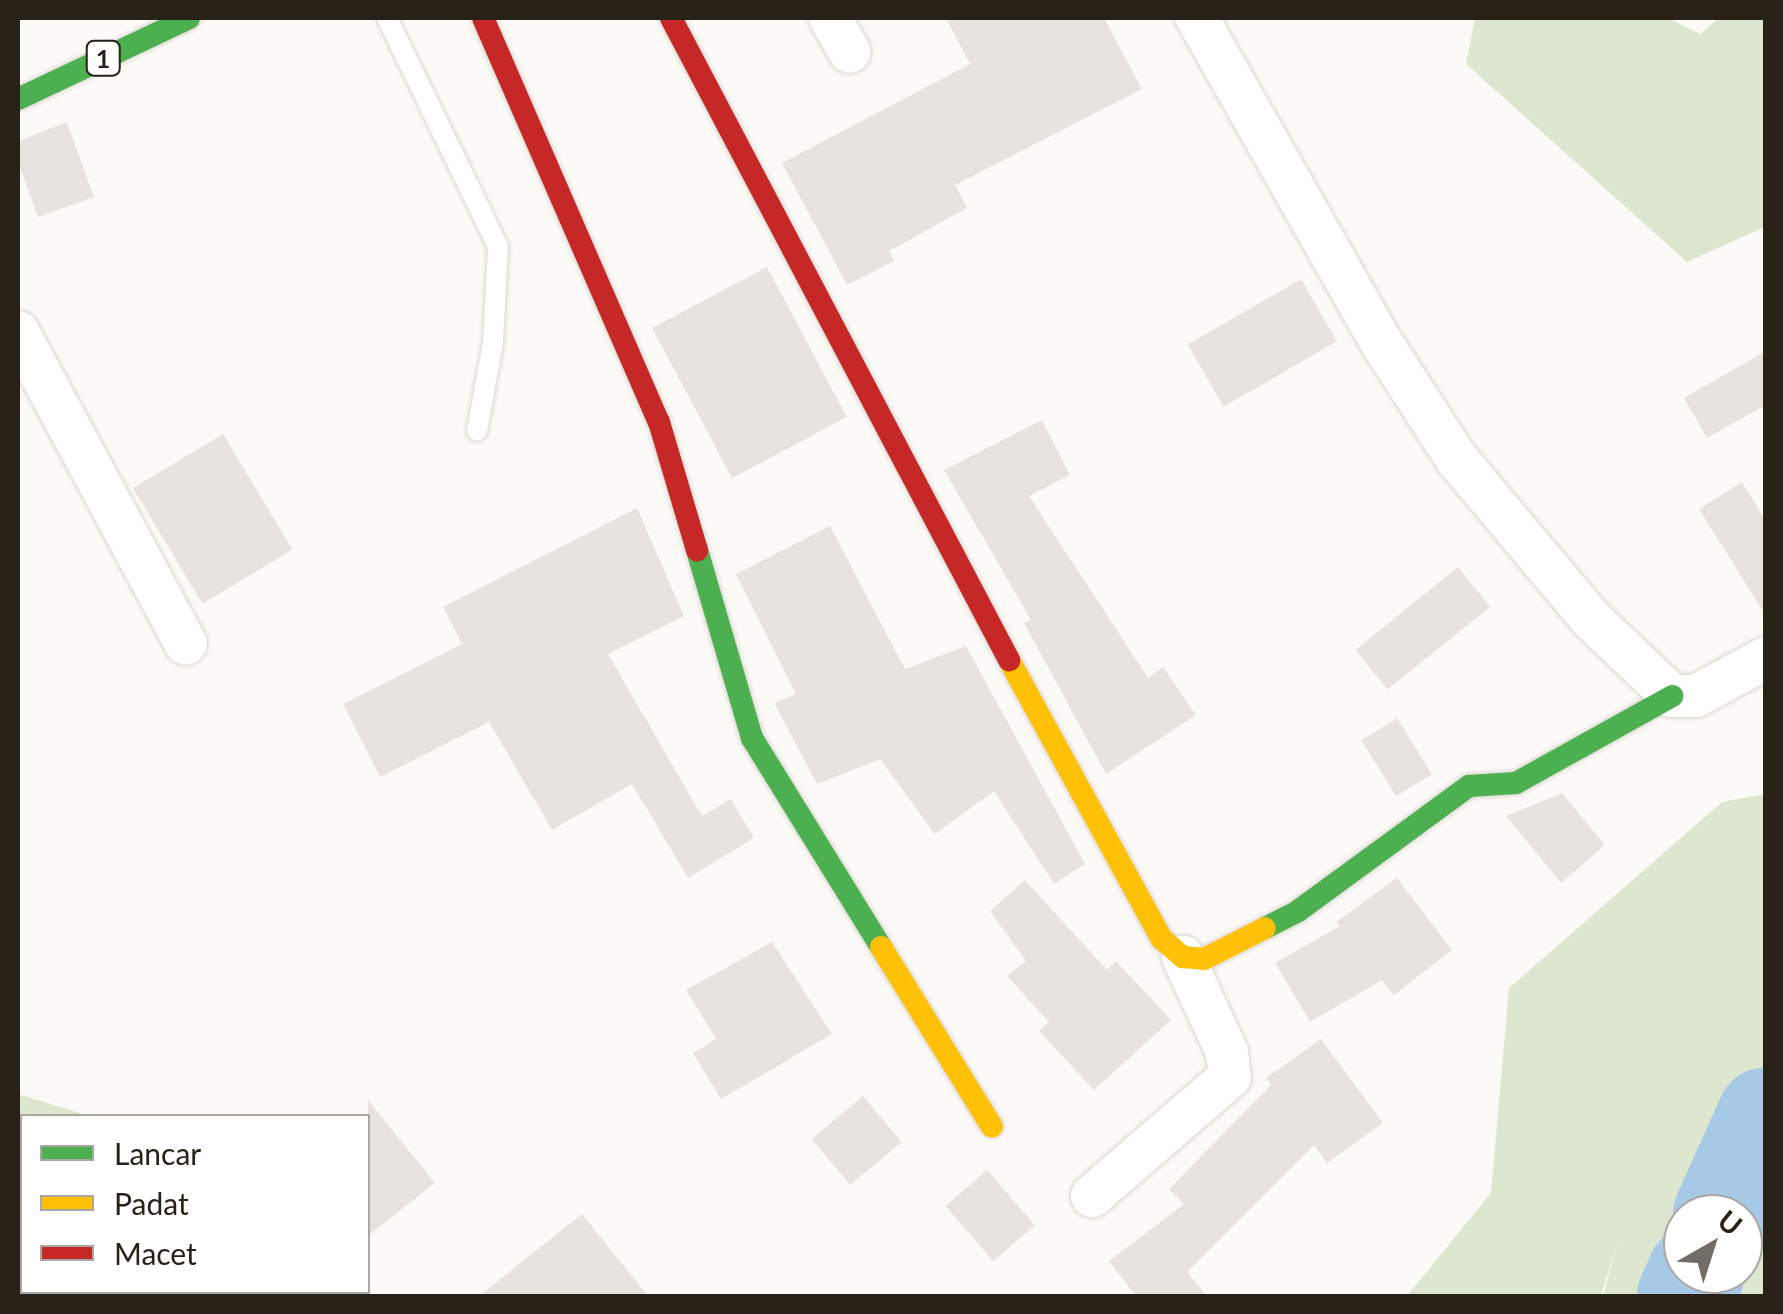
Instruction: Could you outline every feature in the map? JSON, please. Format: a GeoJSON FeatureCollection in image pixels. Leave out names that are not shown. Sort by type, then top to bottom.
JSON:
{"type":"FeatureCollection","features":[{"type":"Feature","properties":{"kind":"main road","name":"1"},"geometry":{"type":"LineString","coordinates":[[18,99],[189,18]]}},
{"type":"Feature","properties":{"kind":"main road"},"geometry":{"type":"LineString","coordinates":[[484,18],[659,422],[752,738],[992,1127]]}},
{"type":"Feature","properties":{"kind":"main road"},"geometry":{"type":"LineString","coordinates":[[671,18],[1023,688],[1162,939],[1183,957],[1204,959],[1298,910],[1469,786],[1516,784],[1672,696]]}},
{"type":"Feature","properties":{"kind":"street"},"geometry":{"type":"LineString","coordinates":[[1197,18],[1383,345],[1456,458],[1591,619],[1672,696],[1696,696],[1766,658]]}},
{"type":"Feature","properties":{"kind":"street"},"geometry":{"type":"LineString","coordinates":[[18,332],[186,644]]}},
{"type":"Feature","properties":{"kind":"street"},"geometry":{"type":"LineString","coordinates":[[1092,1196],[1230,1077],[1227,1052],[1183,957]]}},
{"type":"Feature","properties":{"kind":"lane"},"geometry":{"type":"LineString","coordinates":[[387,18],[498,247],[492,343],[476,431]]}},
{"type":"Feature","properties":{"kind":"green space"},"geometry":{"type":"Polygon","coordinates":[[[1475,18],[1668,18],[1700,34],[1719,18],[1765,18],[1765,227],[1687,262],[1466,64],[1475,18]]]}},
{"type":"Feature","properties":{"kind":"green space"},"geometry":{"type":"Polygon","coordinates":[[[1765,794],[1765,1296],[1603,1296],[1618,1241],[1601,1296],[1407,1296],[1491,1193],[1509,988],[1722,802],[1765,794]]]}},
{"type":"Feature","properties":{"kind":"green space"},"geometry":{"type":"Polygon","coordinates":[[[18,1094],[83,1114],[20,1114],[20,1294],[308,1296],[18,1296],[18,1094]]]}},
{"type":"Feature","properties":{"kind":"building"},"geometry":{"type":"Polygon","coordinates":[[[946,18],[1104,18],[1142,89],[955,185],[967,208],[889,251],[894,261],[847,285],[782,163],[970,64],[946,18]]]}},
{"type":"Feature","properties":{"kind":"building"},"geometry":{"type":"Polygon","coordinates":[[[67,122],[94,197],[38,217],[18,162],[18,141],[67,122]]]}},
{"type":"Feature","properties":{"kind":"building"},"geometry":{"type":"Polygon","coordinates":[[[767,267],[847,417],[732,478],[652,328],[767,267]]]}},
{"type":"Feature","properties":{"kind":"building"},"geometry":{"type":"Polygon","coordinates":[[[1301,279],[1337,341],[1224,407],[1188,344],[1301,279]]]}},
{"type":"Feature","properties":{"kind":"building"},"geometry":{"type":"Polygon","coordinates":[[[1766,351],[1766,405],[1707,438],[1684,398],[1766,351]]]}},
{"type":"Feature","properties":{"kind":"building"},"geometry":{"type":"Polygon","coordinates":[[[1042,420],[1070,475],[1029,496],[1148,678],[1163,667],[1196,715],[1106,774],[1024,623],[1031,620],[944,470],[1042,420]]]}},
{"type":"Feature","properties":{"kind":"building"},"geometry":{"type":"Polygon","coordinates":[[[223,434],[293,550],[203,604],[133,488],[223,434]]]}},
{"type":"Feature","properties":{"kind":"building"},"geometry":{"type":"Polygon","coordinates":[[[1742,482],[1766,521],[1766,616],[1699,509],[1742,482]]]}},
{"type":"Feature","properties":{"kind":"building"},"geometry":{"type":"Polygon","coordinates":[[[637,508],[684,616],[608,654],[702,816],[731,799],[754,838],[688,878],[632,784],[552,830],[489,722],[380,777],[343,704],[462,644],[443,607],[637,508]]]}},
{"type":"Feature","properties":{"kind":"building"},"geometry":{"type":"Polygon","coordinates":[[[830,526],[905,669],[966,646],[1085,864],[1054,884],[994,791],[935,834],[880,759],[817,784],[774,703],[796,694],[736,574],[830,526]]]}},
{"type":"Feature","properties":{"kind":"building"},"geometry":{"type":"Polygon","coordinates":[[[1458,567],[1490,607],[1388,690],[1355,650],[1458,567]]]}},
{"type":"Feature","properties":{"kind":"building"},"geometry":{"type":"Polygon","coordinates":[[[1397,718],[1432,774],[1396,796],[1361,740],[1397,718]]]}},
{"type":"Feature","properties":{"kind":"building"},"geometry":{"type":"Polygon","coordinates":[[[1562,793],[1605,845],[1561,883],[1506,816],[1562,793]]]}},
{"type":"Feature","properties":{"kind":"building"},"geometry":{"type":"Polygon","coordinates":[[[1397,878],[1452,950],[1394,995],[1382,980],[1310,1022],[1275,963],[1340,926],[1336,922],[1397,878]]]}},
{"type":"Feature","properties":{"kind":"building"},"geometry":{"type":"Polygon","coordinates":[[[1025,880],[1107,970],[1116,961],[1171,1020],[1094,1090],[1039,1031],[1049,1022],[1007,976],[1026,961],[990,911],[1025,880]]]}},
{"type":"Feature","properties":{"kind":"building"},"geometry":{"type":"Polygon","coordinates":[[[772,942],[832,1034],[721,1099],[693,1053],[716,1039],[686,990],[772,942]]]}},
{"type":"Feature","properties":{"kind":"building"},"geometry":{"type":"Polygon","coordinates":[[[1321,1039],[1383,1123],[1327,1163],[1314,1145],[1187,1272],[1207,1296],[1136,1296],[1109,1261],[1184,1204],[1169,1189],[1271,1085],[1266,1078],[1321,1039]]]}},
{"type":"Feature","properties":{"kind":"building"},"geometry":{"type":"Polygon","coordinates":[[[863,1096],[902,1142],[850,1185],[812,1139],[863,1096]]]}},
{"type":"Feature","properties":{"kind":"building"},"geometry":{"type":"Polygon","coordinates":[[[368,1100],[435,1183],[370,1234],[370,1114],[368,1100]]]}},
{"type":"Feature","properties":{"kind":"building"},"geometry":{"type":"Polygon","coordinates":[[[987,1170],[1035,1225],[993,1261],[945,1206],[987,1170]]]}},
{"type":"Feature","properties":{"kind":"building"},"geometry":{"type":"Polygon","coordinates":[[[582,1214],[648,1296],[479,1296],[582,1214]]]}},
{"type":"Feature","properties":{"kind":"waterway"},"geometry":{"type":"LineString","coordinates":[[1731,1194],[1766,1116]]}},
{"type":"Feature","properties":{"kind":"waterway"},"geometry":{"type":"LineString","coordinates":[[18,1295],[35,1296]]}},
{"type":"Feature","properties":{"kind":"traffic: fast"},"geometry":{"type":"LineString","coordinates":[[18,99],[189,18]]}},
{"type":"Feature","properties":{"kind":"traffic: fast"},"geometry":{"type":"LineString","coordinates":[[697,550],[752,738],[881,947]]}},
{"type":"Feature","properties":{"kind":"traffic: fast"},"geometry":{"type":"LineString","coordinates":[[1265,928],[1298,911],[1469,786],[1516,783],[1672,696]]}},
{"type":"Feature","properties":{"kind":"traffic: slow"},"geometry":{"type":"LineString","coordinates":[[1009,660],[1162,939],[1183,957],[1204,959],[1265,928]]}},
{"type":"Feature","properties":{"kind":"traffic: slow"},"geometry":{"type":"LineString","coordinates":[[881,947],[992,1127]]}},
{"type":"Feature","properties":{"kind":"traffic: jam"},"geometry":{"type":"LineString","coordinates":[[483,18],[659,422],[697,550]]}},
{"type":"Feature","properties":{"kind":"traffic: jam"},"geometry":{"type":"LineString","coordinates":[[671,18],[1009,660]]}}]}
